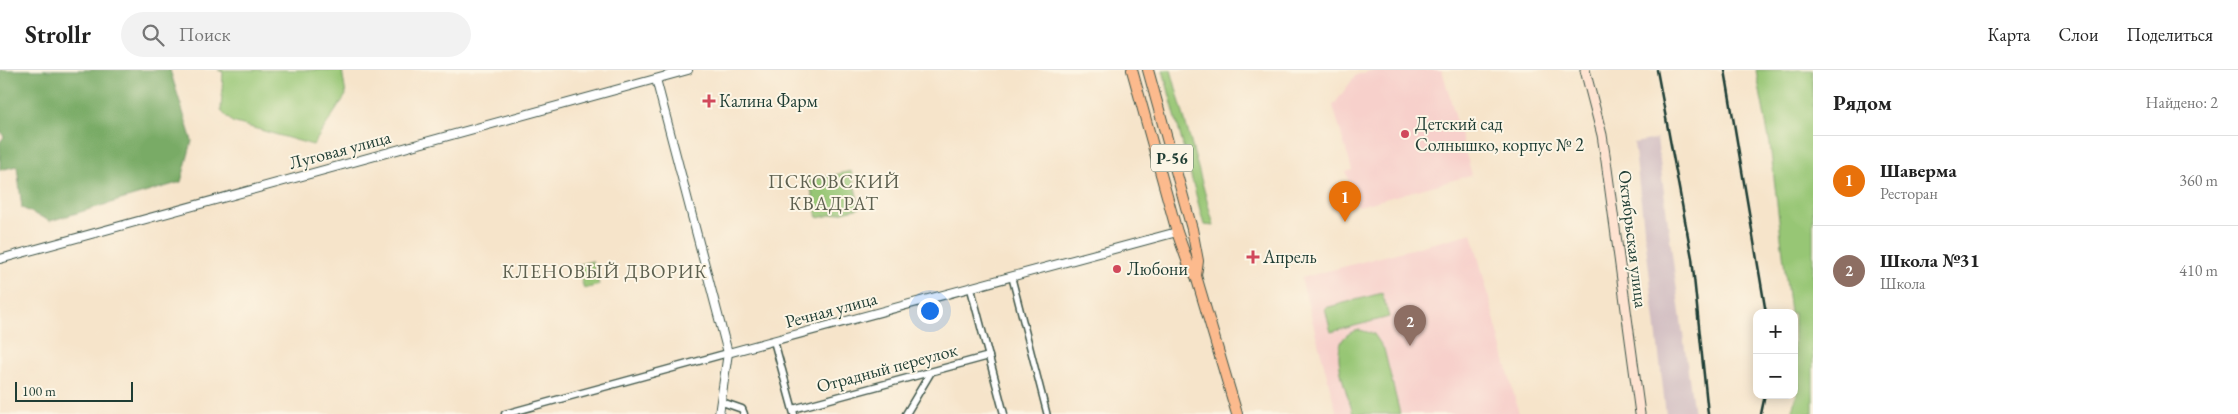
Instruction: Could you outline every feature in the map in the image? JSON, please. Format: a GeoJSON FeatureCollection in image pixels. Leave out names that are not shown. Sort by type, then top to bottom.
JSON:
{"type":"FeatureCollection","features":[{"type":"Feature","properties":{"kind":"main road"},"geometry":{"type":"LineString","coordinates":[[1132,70],[1177,232],[1188,263],[1196,276]]}},
{"type":"Feature","properties":{"kind":"main road","name":"Р-56"},"geometry":{"type":"LineString","coordinates":[[1148,70],[1192,229],[1198,261],[1196,276],[1237,414]]}},
{"type":"Feature","properties":{"kind":"main road","name":"Октябрьская улица"},"geometry":{"type":"LineString","coordinates":[[1585,70],[1602,136],[1606,161],[1640,414]]}},
{"type":"Feature","properties":{"kind":"main road"},"geometry":{"type":"LineString","coordinates":[[1156,158],[1158,152],[1163,149],[1172,155]]}},
{"type":"Feature","properties":{"kind":"street","name":"Луговая улица"},"geometry":{"type":"LineString","coordinates":[[0,259],[688,70]]}},
{"type":"Feature","properties":{"kind":"street"},"geometry":{"type":"LineString","coordinates":[[656,79],[728,353],[719,414]]}},
{"type":"Feature","properties":{"kind":"street","name":"Речная улица"},"geometry":{"type":"LineString","coordinates":[[505,414],[1177,232]]}},
{"type":"Feature","properties":{"kind":"street"},"geometry":{"type":"LineString","coordinates":[[1012,278],[1047,414]]}},
{"type":"Feature","properties":{"kind":"street"},"geometry":{"type":"LineString","coordinates":[[971,289],[1004,414]]}},
{"type":"Feature","properties":{"kind":"street"},"geometry":{"type":"LineString","coordinates":[[774,341],[793,412]]}},
{"type":"Feature","properties":{"kind":"street","name":"Отрадный переулок"},"geometry":{"type":"LineString","coordinates":[[793,412],[989,356]]}},
{"type":"Feature","properties":{"kind":"street"},"geometry":{"type":"LineString","coordinates":[[906,414],[931,372]]}},
{"type":"Feature","properties":{"kind":"street"},"geometry":{"type":"LineString","coordinates":[[722,402],[742,409],[744,414]]}},
{"type":"Feature","properties":{"kind":"shaded area"},"geometry":{"type":"Polygon","coordinates":[[[1373,70],[1442,70],[1472,175],[1359,206],[1355,203],[1346,172],[1352,170],[1333,106],[1356,75],[1373,70]]]}},
{"type":"Feature","properties":{"kind":"shaded area"},"geometry":{"type":"Polygon","coordinates":[[[1657,139],[1694,414],[1666,414],[1634,143],[1657,139]]]}},
{"type":"Feature","properties":{"kind":"shaded area"},"geometry":{"type":"Polygon","coordinates":[[[1472,233],[1519,414],[1337,414],[1301,278],[1472,233]]]}},
{"type":"Feature","properties":{"kind":"green space"},"geometry":{"type":"Polygon","coordinates":[[[0,70],[170,70],[192,141],[181,182],[50,221],[22,208],[17,166],[0,170],[0,142],[4,137],[0,130],[0,70]]]}},
{"type":"Feature","properties":{"kind":"green space"},"geometry":{"type":"Polygon","coordinates":[[[218,70],[342,70],[346,95],[313,145],[232,122],[221,111],[223,72],[218,70]]]}},
{"type":"Feature","properties":{"kind":"green space"},"geometry":{"type":"Polygon","coordinates":[[[1163,70],[1171,70],[1214,226],[1204,225],[1163,70]]]}},
{"type":"Feature","properties":{"kind":"green space"},"geometry":{"type":"Polygon","coordinates":[[[1756,70],[1813,70],[1813,414],[1791,414],[1795,399],[1798,399],[1799,386],[1798,309],[1790,309],[1770,144],[1756,70]]]}},
{"type":"Feature","properties":{"kind":"green space"},"geometry":{"type":"Polygon","coordinates":[[[851,171],[860,208],[818,218],[809,181],[851,171]]]}},
{"type":"Feature","properties":{"kind":"green space"},"geometry":{"type":"Polygon","coordinates":[[[592,261],[599,285],[584,289],[577,265],[592,261]]]}},
{"type":"Feature","properties":{"kind":"green space"},"geometry":{"type":"Polygon","coordinates":[[[1382,293],[1389,317],[1331,332],[1325,308],[1382,293]]]}},
{"type":"Feature","properties":{"kind":"green space"},"geometry":{"type":"Polygon","coordinates":[[[1360,330],[1374,334],[1384,349],[1400,414],[1353,414],[1342,378],[1339,352],[1342,342],[1348,334],[1360,330]]]}},
{"type":"Feature","properties":{"kind":"railway"},"geometry":{"type":"LineString","coordinates":[[1657,70],[1692,258],[1708,414]]}},
{"type":"Feature","properties":{"kind":"railway"},"geometry":{"type":"LineString","coordinates":[[1725,70],[1765,309]]}},
{"type":"Feature","properties":{"kind":"railway"},"geometry":{"type":"LineString","coordinates":[[1761,414],[1764,399]]}},
{"type":"Feature","properties":{"kind":"place","name":"Калина Фарм"},"geometry":{"type":"Point","coordinates":[709,101]}},
{"type":"Feature","properties":{"kind":"place","name":"Детский сад Солнышко, корпус № 2"},"geometry":{"type":"Point","coordinates":[1405,134]}},
{"type":"Feature","properties":{"kind":"place","name":"Шаверма"},"geometry":{"type":"Point","coordinates":[1345,222]}},
{"type":"Feature","properties":{"kind":"place","name":"Апрель"},"geometry":{"type":"Point","coordinates":[1253,257]}},
{"type":"Feature","properties":{"kind":"place","name":"Любони"},"geometry":{"type":"Point","coordinates":[1117,269]}},
{"type":"Feature","properties":{"kind":"place","name":"Школа №31"},"geometry":{"type":"Point","coordinates":[1410,346]}},
{"type":"Feature","properties":{"kind":"district","name":"ПСКОВСКИЙ КВАДРАТ"},"geometry":{"type":"Point","coordinates":[834,192]}},
{"type":"Feature","properties":{"kind":"district","name":"КЛЕНОВЫЙ ДВОРИК"},"geometry":{"type":"Point","coordinates":[605,271]}}]}
